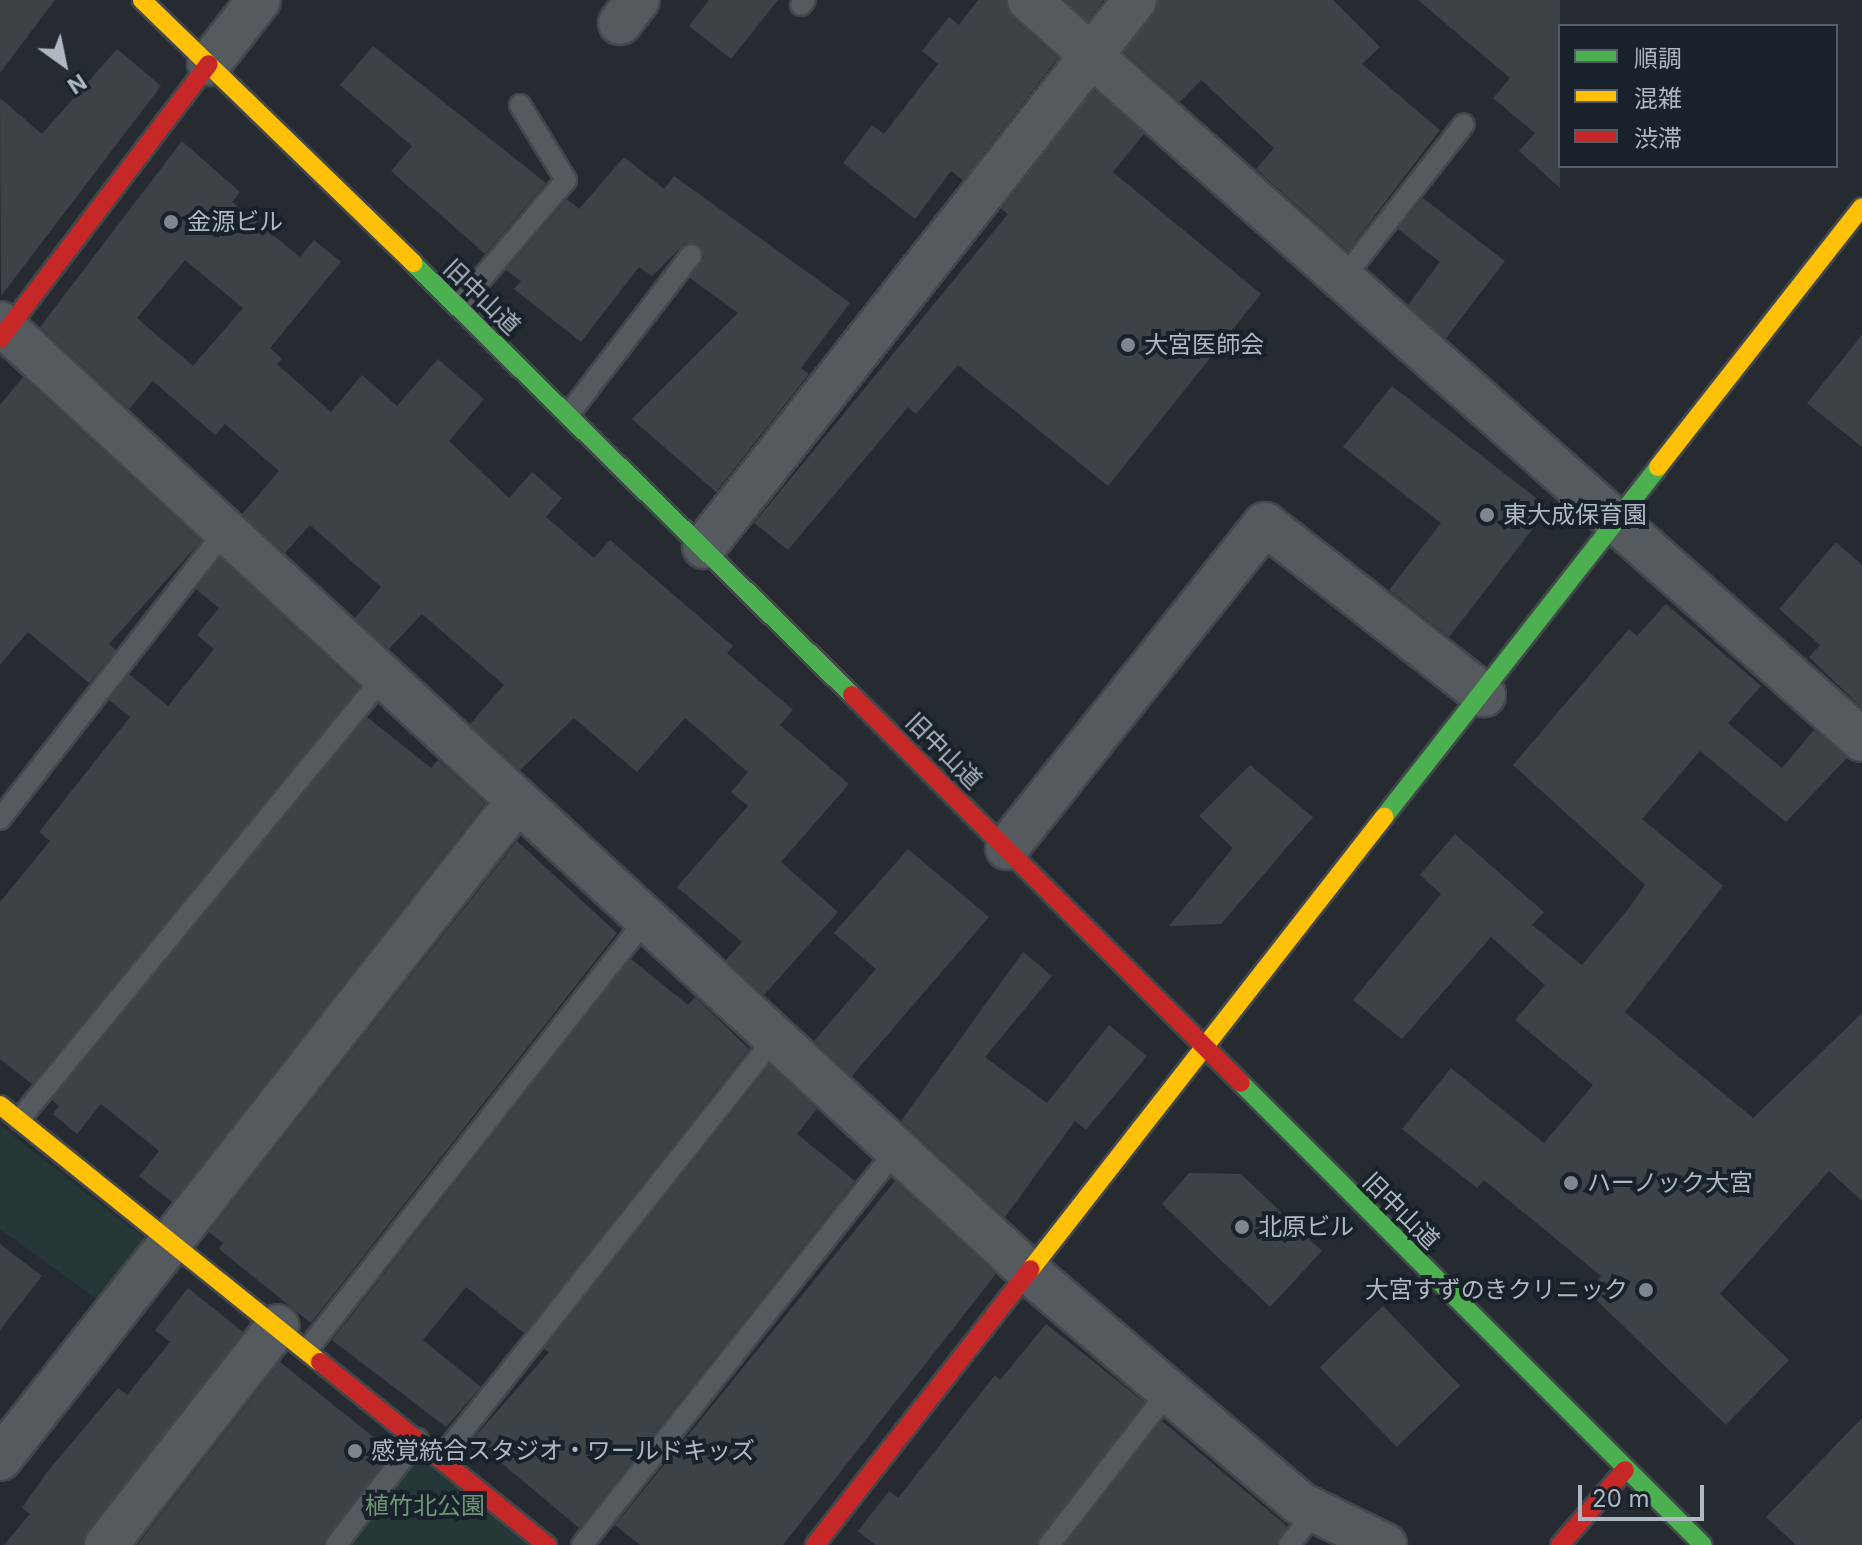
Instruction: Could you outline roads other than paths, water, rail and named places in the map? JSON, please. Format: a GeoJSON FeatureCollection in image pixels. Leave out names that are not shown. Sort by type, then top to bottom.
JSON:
{"type":"FeatureCollection","features":[{"type":"Feature","properties":{"kind":"street","name":"旧中山道"},"geometry":{"type":"LineString","coordinates":[[142,0],[704,547],[1703,1545]]}},
{"type":"Feature","properties":{"kind":"street"},"geometry":{"type":"LineString","coordinates":[[259,0],[2,331],[387,673],[515,804],[1029,1272],[1316,1511],[1385,1545]]}},
{"type":"Feature","properties":{"kind":"street"},"geometry":{"type":"LineString","coordinates":[[1029,0],[1616,526],[1862,740]]}},
{"type":"Feature","properties":{"kind":"street"},"geometry":{"type":"LineString","coordinates":[[704,547],[1135,0]]}},
{"type":"Feature","properties":{"kind":"street"},"geometry":{"type":"LineString","coordinates":[[815,1545],[1203,1046],[1484,695],[1862,207]]}},
{"type":"Feature","properties":{"kind":"street"},"geometry":{"type":"LineString","coordinates":[[1007,848],[1265,524],[1484,695]]}},
{"type":"Feature","properties":{"kind":"street"},"geometry":{"type":"LineString","coordinates":[[0,1459],[515,804]]}},
{"type":"Feature","properties":{"kind":"street"},"geometry":{"type":"LineString","coordinates":[[0,1105],[173,1239],[547,1545]]}},
{"type":"Feature","properties":{"kind":"street"},"geometry":{"type":"LineString","coordinates":[[106,1545],[293,1338]]}},
{"type":"Feature","properties":{"kind":"street"},"geometry":{"type":"LineString","coordinates":[[1560,1545],[1625,1470]]}},
{"type":"Feature","properties":{"kind":"lane"},"geometry":{"type":"LineString","coordinates":[[458,306],[566,180],[520,105]]}},
{"type":"Feature","properties":{"kind":"lane"},"geometry":{"type":"LineString","coordinates":[[1341,281],[1464,124]]}},
{"type":"Feature","properties":{"kind":"lane"},"geometry":{"type":"LineString","coordinates":[[568,415],[691,255]]}},
{"type":"Feature","properties":{"kind":"lane"},"geometry":{"type":"LineString","coordinates":[[0,819],[227,528]]}},
{"type":"Feature","properties":{"kind":"lane"},"geometry":{"type":"LineString","coordinates":[[19,1120],[387,673]]}},
{"type":"Feature","properties":{"kind":"lane"},"geometry":{"type":"LineString","coordinates":[[293,1338],[644,922]]}},
{"type":"Feature","properties":{"kind":"lane"},"geometry":{"type":"LineString","coordinates":[[441,1458],[773,1040]]}},
{"type":"Feature","properties":{"kind":"lane"},"geometry":{"type":"LineString","coordinates":[[582,1545],[895,1152]]}},
{"type":"Feature","properties":{"kind":"lane"},"geometry":{"type":"LineString","coordinates":[[1049,1545],[1169,1391]]}},
{"type":"Feature","properties":{"kind":"lane"},"geometry":{"type":"LineString","coordinates":[[336,1545],[418,1439]]}},
{"type":"Feature","properties":{"kind":"lane"},"geometry":{"type":"LineString","coordinates":[[1289,1545],[1316,1511]]}},
{"type":"Feature","properties":{"kind":"place","name":"金源ビル"},"geometry":{"type":"Point","coordinates":[171,222]}},
{"type":"Feature","properties":{"kind":"place","name":"大宮医師会"},"geometry":{"type":"Point","coordinates":[1128,345]}},
{"type":"Feature","properties":{"kind":"place","name":"東大成保育園"},"geometry":{"type":"Point","coordinates":[1487,515]}},
{"type":"Feature","properties":{"kind":"place","name":"ハーノック大宮"},"geometry":{"type":"Point","coordinates":[1571,1183]}},
{"type":"Feature","properties":{"kind":"place","name":"北原ビル"},"geometry":{"type":"Point","coordinates":[1242,1227]}},
{"type":"Feature","properties":{"kind":"place","name":"大宮すずのきクリニック"},"geometry":{"type":"Point","coordinates":[1646,1290]}},
{"type":"Feature","properties":{"kind":"place","name":"感覚統合スタジオ・ワールドキッズ"},"geometry":{"type":"Point","coordinates":[355,1451]}},
{"type":"Feature","properties":{"kind":"park label","name":"植竹北公園"},"geometry":{"type":"Point","coordinates":[425,1506]}}]}
